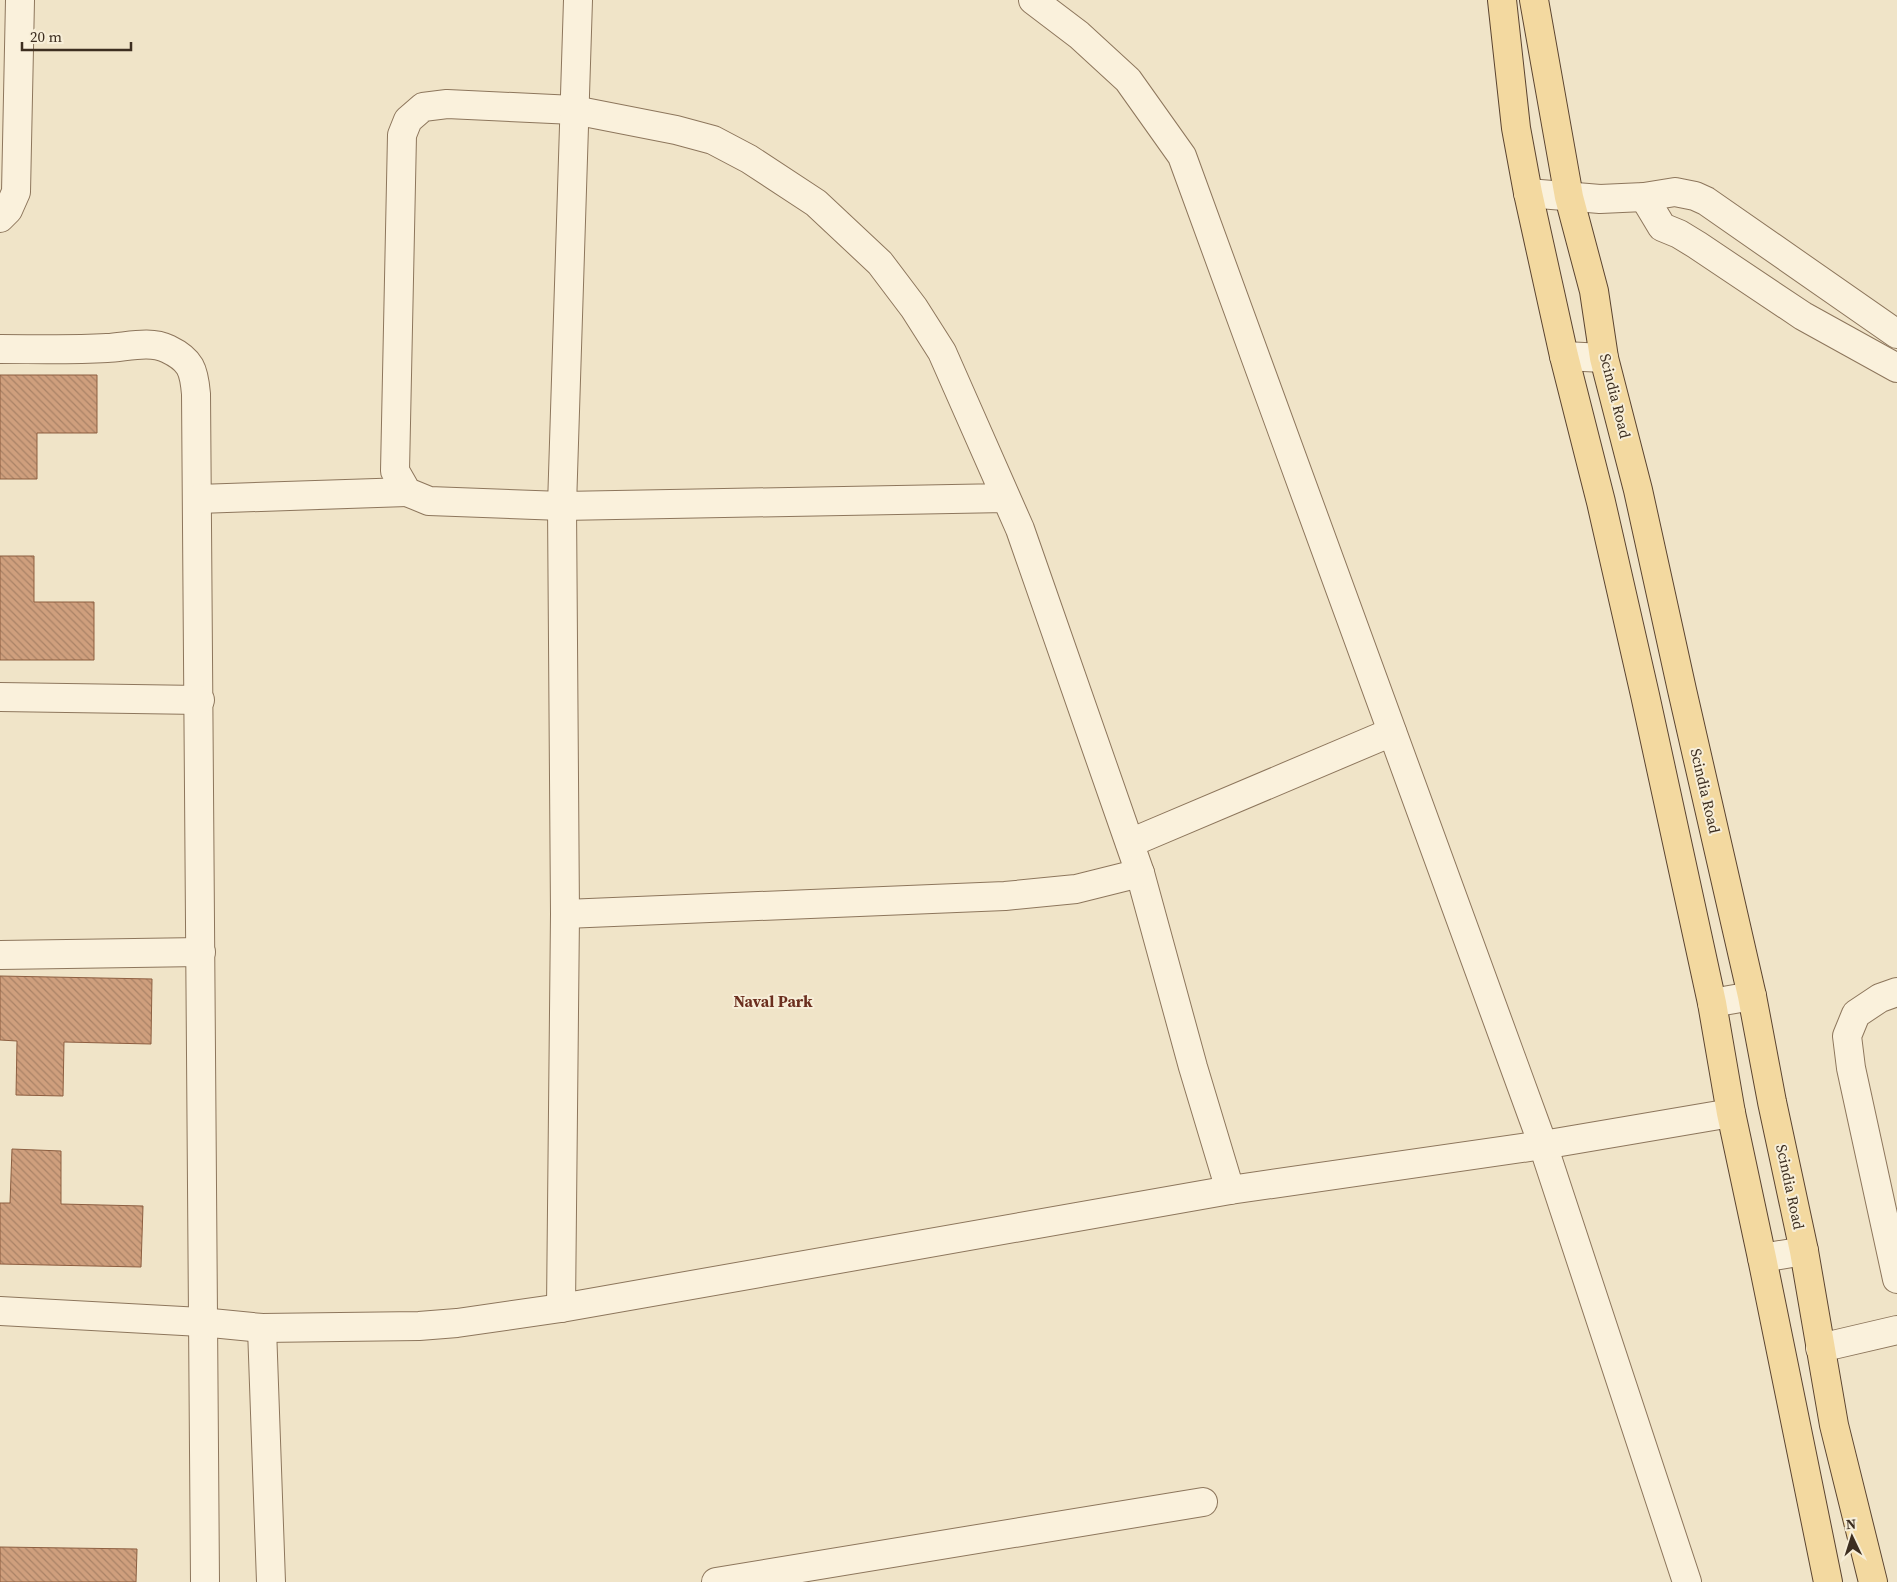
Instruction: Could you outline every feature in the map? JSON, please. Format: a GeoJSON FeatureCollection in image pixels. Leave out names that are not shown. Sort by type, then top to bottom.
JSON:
{"type":"FeatureCollection","features":[{"type":"Feature","properties":{"kind":"main road"},"geometry":{"type":"LineString","coordinates":[[1502,0],[1516,128],[1528,193],[1564,356],[1601,502],[1641,676],[1712,1003],[1731,1113],[1828,1582]]}},
{"type":"Feature","properties":{"kind":"main road","name":"Scindia Road"},"geometry":{"type":"LineString","coordinates":[[1534,0],[1569,197],[1594,291],[1604,358],[1638,490],[1752,996],[1772,1102],[1804,1251],[1834,1425],[1873,1582]]}},
{"type":"Feature","properties":{"kind":"street"},"geometry":{"type":"LineString","coordinates":[[0,218],[8,210],[16,192],[20,0]]}},
{"type":"Feature","properties":{"kind":"street"},"geometry":{"type":"LineString","coordinates":[[561,1308],[565,914],[562,506],[578,0]]}},
{"type":"Feature","properties":{"kind":"street"},"geometry":{"type":"LineString","coordinates":[[1033,0],[1079,35],[1128,80],[1182,156],[1543,1144],[1687,1582]]}},
{"type":"Feature","properties":{"kind":"street"},"geometry":{"type":"LineString","coordinates":[[407,492],[395,471],[402,135],[408,120],[423,107],[447,104],[574,110],[676,130],[713,140],[749,159],[816,203],[880,263],[914,308],[942,352],[1020,529],[1140,873],[1193,1067],[1230,1190]]}},
{"type":"Feature","properties":{"kind":"street"},"geometry":{"type":"LineString","coordinates":[[1528,193],[1600,199],[1644,197],[1674,192],[1695,196],[1706,201],[1897,334]]}},
{"type":"Feature","properties":{"kind":"street"},"geometry":{"type":"LineString","coordinates":[[1644,197],[1662,227],[1691,241],[1803,316],[1897,368]]}},
{"type":"Feature","properties":{"kind":"street"},"geometry":{"type":"LineString","coordinates":[[0,349],[108,348],[145,344],[166,348],[184,359],[194,373],[198,498],[200,700],[201,1322],[205,1582]]}},
{"type":"Feature","properties":{"kind":"street"},"geometry":{"type":"LineString","coordinates":[[1564,356],[1604,358]]}},
{"type":"Feature","properties":{"kind":"street"},"geometry":{"type":"LineString","coordinates":[[198,498],[407,492],[429,500],[562,506],[1006,498]]}},
{"type":"Feature","properties":{"kind":"street"},"geometry":{"type":"LineString","coordinates":[[0,697],[200,700]]}},
{"type":"Feature","properties":{"kind":"street"},"geometry":{"type":"LineString","coordinates":[[1130,843],[1392,732]]}},
{"type":"Feature","properties":{"kind":"street"},"geometry":{"type":"LineString","coordinates":[[565,914],[1005,896],[1076,889],[1140,873]]}},
{"type":"Feature","properties":{"kind":"street"},"geometry":{"type":"LineString","coordinates":[[0,955],[201,952]]}},
{"type":"Feature","properties":{"kind":"street"},"geometry":{"type":"LineString","coordinates":[[1897,992],[1880,998],[1856,1014],[1847,1036],[1851,1068],[1897,1279]]}},
{"type":"Feature","properties":{"kind":"street"},"geometry":{"type":"LineString","coordinates":[[1712,1003],[1752,996]]}},
{"type":"Feature","properties":{"kind":"street"},"geometry":{"type":"LineString","coordinates":[[0,1311],[201,1322],[262,1328],[419,1326],[456,1323],[561,1308],[1230,1190],[1543,1144],[1731,1113]]}},
{"type":"Feature","properties":{"kind":"street"},"geometry":{"type":"LineString","coordinates":[[1762,1258],[1804,1251]]}},
{"type":"Feature","properties":{"kind":"street"},"geometry":{"type":"LineString","coordinates":[[262,1328],[271,1582]]}},
{"type":"Feature","properties":{"kind":"street"},"geometry":{"type":"LineString","coordinates":[[1820,1348],[1897,1330]]}},
{"type":"Feature","properties":{"kind":"street"},"geometry":{"type":"LineString","coordinates":[[716,1582],[1203,1502]]}},
{"type":"Feature","properties":{"kind":"building"},"geometry":{"type":"Polygon","coordinates":[[[0,375],[97,375],[97,433],[37,433],[37,479],[0,479],[0,375]]]}},
{"type":"Feature","properties":{"kind":"building"},"geometry":{"type":"Polygon","coordinates":[[[0,556],[34,556],[34,602],[94,602],[94,660],[0,660],[0,556]]]}},
{"type":"Feature","properties":{"kind":"building"},"geometry":{"type":"Polygon","coordinates":[[[0,976],[152,979],[151,1044],[64,1042],[63,1096],[16,1095],[17,1041],[0,1040],[0,976]]]}},
{"type":"Feature","properties":{"kind":"building"},"geometry":{"type":"Polygon","coordinates":[[[12,1149],[61,1151],[61,1204],[143,1206],[141,1267],[0,1264],[0,1203],[10,1203],[12,1149]]]}},
{"type":"Feature","properties":{"kind":"building"},"geometry":{"type":"Polygon","coordinates":[[[0,1547],[137,1549],[136,1582],[0,1582],[0,1547]]]}},
{"type":"Feature","properties":{"kind":"district","name":"Naval Park"},"geometry":{"type":"Point","coordinates":[773,1001]}}]}
